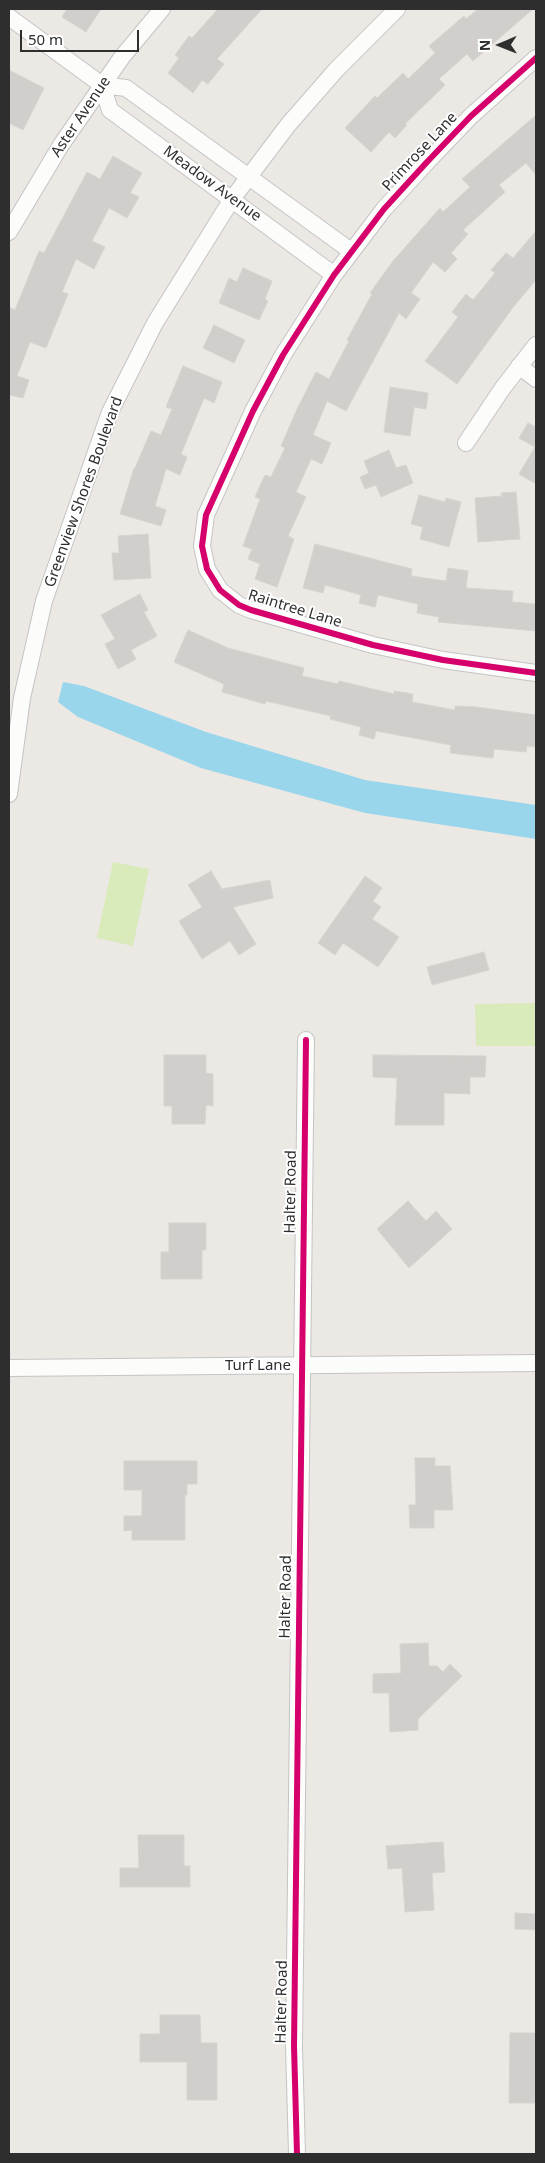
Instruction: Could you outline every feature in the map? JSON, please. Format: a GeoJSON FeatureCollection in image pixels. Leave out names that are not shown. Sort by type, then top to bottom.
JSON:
{"type":"FeatureCollection","features":[{"type":"Feature","properties":{"kind":"street","name":"Aster Avenue"},"geometry":{"type":"LineString","coordinates":[[9,232],[61,144],[102,85],[162,9]]}},
{"type":"Feature","properties":{"kind":"street","name":"Greenview Shores Boulevard"},"geometry":{"type":"LineString","coordinates":[[9,794],[22,698],[44,601],[110,412],[155,323],[248,176],[288,125],[324,84],[397,9]]}},
{"type":"Feature","properties":{"kind":"street","name":"Meadow Avenue"},"geometry":{"type":"LineString","coordinates":[[9,17],[102,85],[126,88],[351,251]]}},
{"type":"Feature","properties":{"kind":"street","name":"Primrose Lane"},"geometry":{"type":"LineString","coordinates":[[334,275],[384,209],[439,149],[471,116],[536,58]]}},
{"type":"Feature","properties":{"kind":"street","name":"Meadow Avenue"},"geometry":{"type":"LineString","coordinates":[[102,85],[110,110],[334,275]]}},
{"type":"Feature","properties":{"kind":"street","name":"Raintree Lane"},"geometry":{"type":"LineString","coordinates":[[334,275],[283,356],[253,411],[225,469],[203,527],[202,546],[207,570],[220,590],[240,605],[251,610],[373,645],[443,660],[536,673]]}},
{"type":"Feature","properties":{"kind":"street"},"geometry":{"type":"LineString","coordinates":[[466,443],[519,366],[536,345]]}},
{"type":"Feature","properties":{"kind":"street"},"geometry":{"type":"LineString","coordinates":[[519,366],[536,379]]}},
{"type":"Feature","properties":{"kind":"street","name":"Halter Road"},"geometry":{"type":"LineString","coordinates":[[296,2154],[294,2038],[306,1040]]}},
{"type":"Feature","properties":{"kind":"street","name":"Turf Lane"},"geometry":{"type":"LineString","coordinates":[[9,1368],[536,1363]]}},
{"type":"Feature","properties":{"kind":"green space"},"geometry":{"type":"Polygon","coordinates":[[[113,862],[149,869],[133,946],[97,938],[113,862]]]}},
{"type":"Feature","properties":{"kind":"green space"},"geometry":{"type":"Polygon","coordinates":[[[536,1003],[536,1046],[476,1046],[475,1004],[536,1003]]]}},
{"type":"Feature","properties":{"kind":"water"},"geometry":{"type":"Polygon","coordinates":[[[63,682],[84,686],[206,732],[365,780],[536,805],[536,839],[365,813],[201,768],[78,717],[58,702],[63,682]]]}},
{"type":"Feature","properties":{"kind":"building"},"geometry":{"type":"Polygon","coordinates":[[[67,9],[101,9],[86,32],[62,17],[67,9]]]}},
{"type":"Feature","properties":{"kind":"building"},"geometry":{"type":"Polygon","coordinates":[[[218,9],[262,9],[217,59],[224,64],[208,84],[202,80],[193,93],[168,73],[179,58],[175,55],[189,36],[192,38],[218,9]]]}},
{"type":"Feature","properties":{"kind":"building"},"geometry":{"type":"Polygon","coordinates":[[[478,9],[533,9],[473,61],[467,54],[439,79],[445,85],[405,124],[407,125],[395,138],[389,132],[371,152],[345,128],[375,96],[377,98],[403,73],[408,79],[435,53],[429,46],[464,16],[466,19],[478,9]]]}},
{"type":"Feature","properties":{"kind":"building"},"geometry":{"type":"Polygon","coordinates":[[[9,70],[44,88],[23,130],[9,123],[9,70]]]}},
{"type":"Feature","properties":{"kind":"building"},"geometry":{"type":"Polygon","coordinates":[[[536,115],[536,175],[526,163],[499,185],[505,192],[463,230],[468,234],[451,253],[457,259],[445,272],[433,262],[411,293],[420,299],[406,319],[399,313],[346,411],[327,401],[313,435],[331,443],[322,464],[311,459],[296,492],[306,497],[288,536],[294,539],[277,587],[255,579],[260,564],[248,559],[252,549],[243,546],[260,499],[255,497],[265,475],[271,477],[285,448],[281,446],[316,372],[329,379],[349,341],[347,340],[372,294],[370,293],[393,261],[440,208],[443,212],[470,187],[462,179],[536,115]]]}},
{"type":"Feature","properties":{"kind":"building"},"geometry":{"type":"Polygon","coordinates":[[[113,156],[142,173],[130,193],[139,197],[127,218],[109,208],[92,241],[105,247],[94,269],[76,259],[62,292],[68,294],[46,348],[30,342],[17,376],[29,380],[23,398],[9,395],[9,307],[15,310],[39,251],[44,253],[87,172],[100,179],[113,156]]]}},
{"type":"Feature","properties":{"kind":"building"},"geometry":{"type":"Polygon","coordinates":[[[536,231],[536,280],[514,306],[457,384],[425,361],[458,317],[452,312],[466,294],[473,300],[495,273],[491,270],[506,253],[513,258],[536,231]]]}},
{"type":"Feature","properties":{"kind":"building"},"geometry":{"type":"Polygon","coordinates":[[[243,268],[272,281],[265,299],[268,301],[259,320],[219,303],[229,278],[237,282],[243,268]]]}},
{"type":"Feature","properties":{"kind":"building"},"geometry":{"type":"Polygon","coordinates":[[[214,325],[245,340],[234,363],[203,348],[214,325]]]}},
{"type":"Feature","properties":{"kind":"building"},"geometry":{"type":"Polygon","coordinates":[[[183,366],[222,382],[214,403],[204,398],[181,454],[187,457],[180,475],[166,469],[155,506],[166,510],[161,526],[120,514],[134,468],[151,431],[161,435],[172,409],[166,407],[183,366]]]}},
{"type":"Feature","properties":{"kind":"building"},"geometry":{"type":"Polygon","coordinates":[[[390,387],[428,393],[426,409],[414,407],[410,436],[384,432],[390,387]]]}},
{"type":"Feature","properties":{"kind":"building"},"geometry":{"type":"Polygon","coordinates":[[[528,423],[536,427],[536,484],[519,474],[535,447],[519,438],[528,423]]]}},
{"type":"Feature","properties":{"kind":"building"},"geometry":{"type":"Polygon","coordinates":[[[389,450],[396,468],[406,465],[413,483],[381,497],[376,485],[365,489],[360,477],[369,473],[364,461],[389,450]]]}},
{"type":"Feature","properties":{"kind":"building"},"geometry":{"type":"Polygon","coordinates":[[[516,492],[520,539],[478,542],[475,498],[502,496],[501,493],[516,492]]]}},
{"type":"Feature","properties":{"kind":"building"},"geometry":{"type":"Polygon","coordinates":[[[419,495],[445,502],[446,498],[461,502],[449,547],[420,539],[423,527],[411,524],[419,495]]]}},
{"type":"Feature","properties":{"kind":"building"},"geometry":{"type":"Polygon","coordinates":[[[148,534],[151,578],[114,580],[112,553],[119,553],[118,536],[148,534]]]}},
{"type":"Feature","properties":{"kind":"building"},"geometry":{"type":"Polygon","coordinates":[[[315,544],[412,569],[411,576],[446,581],[448,568],[468,571],[466,588],[513,591],[512,602],[536,604],[536,631],[438,622],[439,617],[417,613],[418,604],[378,595],[375,607],[359,603],[361,595],[325,585],[323,593],[303,588],[315,544]]]}},
{"type":"Feature","properties":{"kind":"building"},"geometry":{"type":"Polygon","coordinates":[[[140,594],[148,610],[144,612],[157,636],[131,650],[136,659],[118,669],[105,644],[115,639],[101,615],[140,594]]]}},
{"type":"Feature","properties":{"kind":"building"},"geometry":{"type":"Polygon","coordinates":[[[188,630],[228,648],[304,668],[302,676],[338,684],[339,681],[394,694],[394,691],[413,694],[412,702],[455,710],[455,706],[476,707],[536,715],[536,747],[527,746],[526,752],[494,749],[493,758],[450,753],[451,745],[376,731],[374,739],[359,735],[361,727],[330,719],[331,716],[266,701],[265,704],[222,692],[224,684],[174,662],[188,630]]]}},
{"type":"Feature","properties":{"kind":"building"},"geometry":{"type":"Polygon","coordinates":[[[211,871],[222,889],[270,880],[273,898],[233,907],[256,944],[239,955],[230,941],[202,959],[179,921],[202,907],[188,885],[211,871]]]}},
{"type":"Feature","properties":{"kind":"building"},"geometry":{"type":"Polygon","coordinates":[[[365,876],[382,888],[373,901],[381,907],[372,919],[399,937],[378,967],[343,943],[335,955],[318,943],[365,876]]]}},
{"type":"Feature","properties":{"kind":"building"},"geometry":{"type":"Polygon","coordinates":[[[484,952],[489,970],[432,985],[427,967],[484,952]]]}},
{"type":"Feature","properties":{"kind":"building"},"geometry":{"type":"Polygon","coordinates":[[[164,1055],[206,1055],[206,1073],[213,1074],[213,1106],[206,1105],[205,1124],[172,1124],[172,1106],[164,1106],[164,1055]]]}},
{"type":"Feature","properties":{"kind":"building"},"geometry":{"type":"Polygon","coordinates":[[[373,1055],[486,1056],[485,1077],[470,1077],[470,1094],[444,1093],[444,1125],[395,1125],[397,1078],[373,1077],[373,1055]]]}},
{"type":"Feature","properties":{"kind":"building"},"geometry":{"type":"Polygon","coordinates":[[[408,1201],[426,1221],[436,1211],[452,1229],[409,1268],[377,1229],[408,1201]]]}},
{"type":"Feature","properties":{"kind":"building"},"geometry":{"type":"Polygon","coordinates":[[[169,1223],[206,1223],[206,1250],[202,1250],[202,1279],[161,1279],[161,1252],[169,1252],[169,1223]]]}},
{"type":"Feature","properties":{"kind":"building"},"geometry":{"type":"Polygon","coordinates":[[[415,1458],[435,1458],[435,1466],[450,1466],[453,1510],[434,1510],[434,1528],[410,1528],[409,1505],[416,1505],[415,1458]]]}},
{"type":"Feature","properties":{"kind":"building"},"geometry":{"type":"Polygon","coordinates":[[[124,1461],[197,1461],[197,1484],[187,1484],[187,1495],[185,1495],[185,1540],[132,1540],[132,1530],[124,1531],[124,1516],[142,1516],[142,1490],[124,1490],[124,1461]]]}},
{"type":"Feature","properties":{"kind":"building"},"geometry":{"type":"Polygon","coordinates":[[[428,1643],[429,1666],[437,1666],[443,1672],[450,1664],[462,1676],[418,1719],[418,1730],[390,1732],[389,1693],[373,1693],[373,1674],[401,1673],[400,1644],[428,1643]]]}},
{"type":"Feature","properties":{"kind":"building"},"geometry":{"type":"Polygon","coordinates":[[[138,1835],[184,1835],[184,1866],[190,1866],[190,1887],[120,1887],[120,1868],[139,1868],[138,1835]]]}},
{"type":"Feature","properties":{"kind":"building"},"geometry":{"type":"Polygon","coordinates":[[[443,1842],[445,1872],[432,1873],[434,1910],[405,1912],[402,1868],[388,1869],[386,1846],[443,1842]]]}},
{"type":"Feature","properties":{"kind":"building"},"geometry":{"type":"Polygon","coordinates":[[[515,1913],[536,1914],[536,1930],[515,1929],[515,1913]]]}},
{"type":"Feature","properties":{"kind":"building"},"geometry":{"type":"Polygon","coordinates":[[[160,2015],[200,2015],[201,2043],[217,2043],[217,2100],[187,2100],[187,2062],[140,2062],[140,2034],[160,2034],[160,2015]]]}},
{"type":"Feature","properties":{"kind":"building"},"geometry":{"type":"Polygon","coordinates":[[[510,2033],[536,2033],[536,2103],[509,2103],[510,2033]]]}},
{"type":"Feature","properties":{"kind":"cycle path"},"geometry":{"type":"LineString","coordinates":[[536,58],[471,116],[427,162],[384,209],[334,275],[283,355],[253,411],[206,515],[202,546],[207,569],[220,590],[239,605],[251,610],[373,645],[443,660],[536,673]]}},
{"type":"Feature","properties":{"kind":"cycle path"},"geometry":{"type":"LineString","coordinates":[[297,2154],[294,2046],[306,1040]]}}]}
